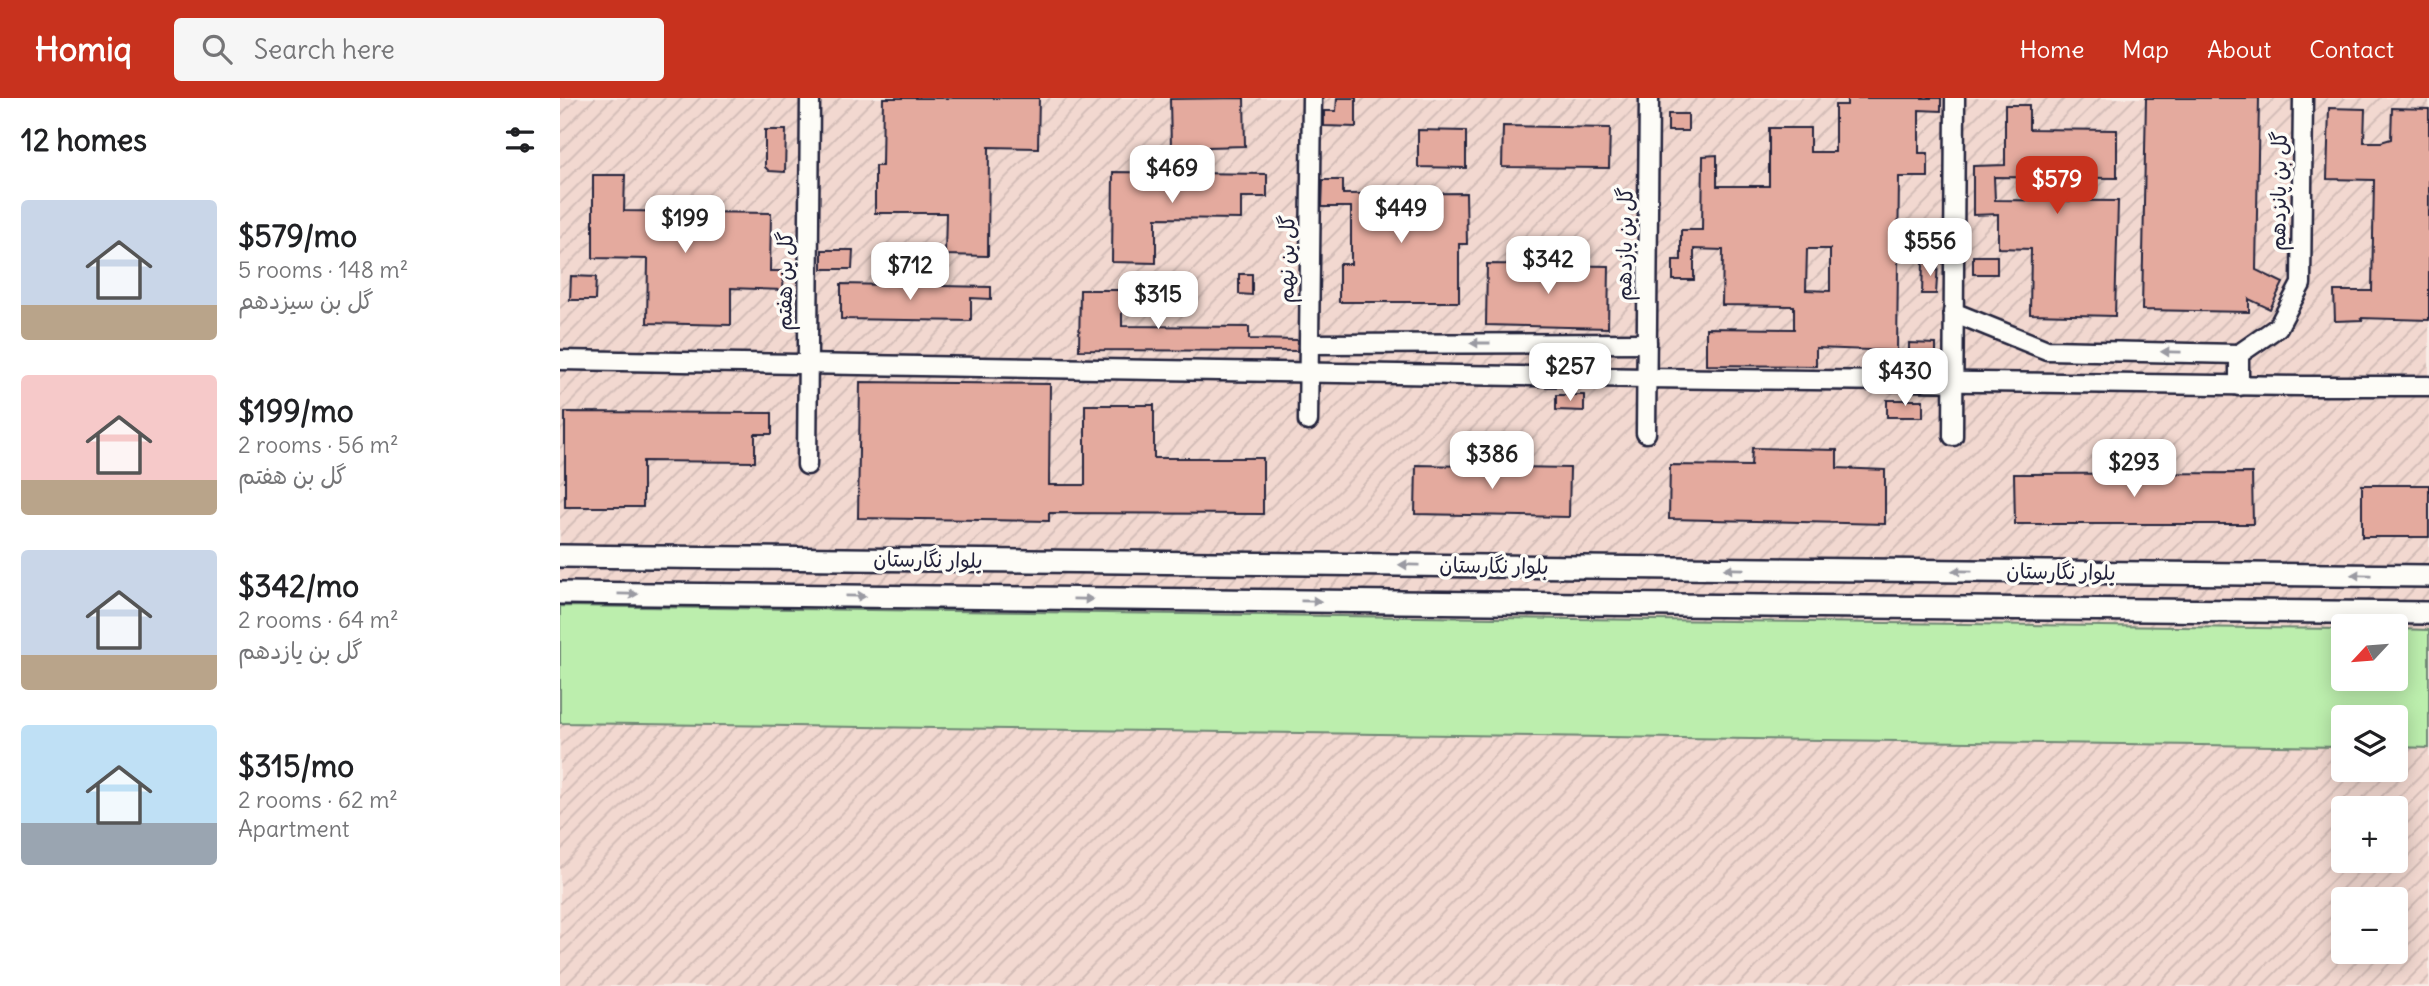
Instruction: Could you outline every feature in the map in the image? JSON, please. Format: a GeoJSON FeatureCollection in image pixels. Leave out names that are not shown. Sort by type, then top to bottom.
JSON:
{"type":"FeatureCollection","features":[{"type":"Feature","properties":{"kind":"street","name":"گل بن هفتم"},"geometry":{"type":"LineString","coordinates":[[807,465],[810,98]]}},
{"type":"Feature","properties":{"kind":"street","name":"گل بن نهم"},"geometry":{"type":"LineString","coordinates":[[1308,421],[1312,98]]}},
{"type":"Feature","properties":{"kind":"street","name":"گل بن یازدهم"},"geometry":{"type":"LineString","coordinates":[[1646,433],[1649,98]]}},
{"type":"Feature","properties":{"kind":"street"},"geometry":{"type":"LineString","coordinates":[[1953,436],[1955,98]]}},
{"type":"Feature","properties":{"kind":"street","name":"گل بن پانزدهم"},"geometry":{"type":"LineString","coordinates":[[2239,354],[2278,327],[2301,284],[2303,98]]}},
{"type":"Feature","properties":{"kind":"street"},"geometry":{"type":"LineString","coordinates":[[1953,312],[2047,350],[2239,354],[2239,386]]}},
{"type":"Feature","properties":{"kind":"street"},"geometry":{"type":"LineString","coordinates":[[1309,344],[1647,343]]}},
{"type":"Feature","properties":{"kind":"street"},"geometry":{"type":"LineString","coordinates":[[560,360],[1646,378],[2429,386]]}},
{"type":"Feature","properties":{"kind":"street","name":"بلوار نگارستان"},"geometry":{"type":"LineString","coordinates":[[560,556],[2429,576]]}},
{"type":"Feature","properties":{"kind":"street","name":"بلوار نگارستان"},"geometry":{"type":"LineString","coordinates":[[560,593],[2429,613]]}},
{"type":"Feature","properties":{"kind":"shaded area"},"geometry":{"type":"Polygon","coordinates":[[[560,98],[2429,98],[2429,986],[560,986],[560,98]]]}},
{"type":"Feature","properties":{"kind":"green space"},"geometry":{"type":"Polygon","coordinates":[[[560,606],[2331,629],[2331,691],[2408,691],[2408,629],[2429,630],[2429,748],[2408,747],[2408,705],[2331,705],[2331,747],[560,723],[560,606]]]}},
{"type":"Feature","properties":{"kind":"building"},"geometry":{"type":"Polygon","coordinates":[[[883,98],[1039,98],[1038,148],[989,147],[988,256],[945,255],[946,213],[875,213],[875,166],[882,166],[883,98]]]}},
{"type":"Feature","properties":{"kind":"building"},"geometry":{"type":"Polygon","coordinates":[[[1244,98],[1245,146],[1171,148],[1170,99],[1244,98]]]}},
{"type":"Feature","properties":{"kind":"building"},"geometry":{"type":"Polygon","coordinates":[[[1337,98],[1356,98],[1356,127],[1324,126],[1324,111],[1336,111],[1337,98]]]}},
{"type":"Feature","properties":{"kind":"building"},"geometry":{"type":"Polygon","coordinates":[[[1847,98],[1941,98],[1941,111],[1919,110],[1919,153],[1928,153],[1928,177],[1899,177],[1897,351],[1816,348],[1816,366],[1706,365],[1706,328],[1794,329],[1794,306],[1722,305],[1723,250],[1694,249],[1694,280],[1673,280],[1673,260],[1681,260],[1681,230],[1702,230],[1703,156],[1717,155],[1717,186],[1769,186],[1769,128],[1810,128],[1810,152],[1835,152],[1835,105],[1847,105],[1847,98]],[[1807,249],[1806,290],[1830,291],[1830,249],[1807,249]]]}},
{"type":"Feature","properties":{"kind":"building"},"geometry":{"type":"Polygon","coordinates":[[[2146,98],[2259,98],[2256,270],[2283,283],[2270,309],[2249,299],[2249,312],[2142,310],[2146,98]]]}},
{"type":"Feature","properties":{"kind":"building"},"geometry":{"type":"Polygon","coordinates":[[[2005,105],[2029,105],[2029,129],[2117,130],[2117,178],[1994,177],[1995,200],[2118,201],[2115,316],[2030,314],[2031,249],[1998,248],[1998,214],[1973,215],[1973,166],[2005,165],[2005,105]]]}},
{"type":"Feature","properties":{"kind":"building"},"geometry":{"type":"Polygon","coordinates":[[[2329,108],[2365,109],[2364,142],[2391,139],[2392,108],[2429,109],[2429,320],[2361,318],[2362,320],[2335,321],[2334,291],[2372,291],[2374,180],[2327,179],[2329,108]]]}},
{"type":"Feature","properties":{"kind":"building"},"geometry":{"type":"Polygon","coordinates":[[[1668,114],[1688,114],[1688,131],[1668,131],[1668,114]]]}},
{"type":"Feature","properties":{"kind":"building"},"geometry":{"type":"Polygon","coordinates":[[[1503,126],[1610,128],[1609,168],[1502,167],[1503,126]]]}},
{"type":"Feature","properties":{"kind":"building"},"geometry":{"type":"Polygon","coordinates":[[[765,130],[786,130],[785,172],[769,171],[765,167],[765,130]]]}},
{"type":"Feature","properties":{"kind":"building"},"geometry":{"type":"Polygon","coordinates":[[[1418,130],[1466,131],[1466,168],[1418,167],[1418,130]]]}},
{"type":"Feature","properties":{"kind":"building"},"geometry":{"type":"Polygon","coordinates":[[[1113,172],[1267,174],[1267,197],[1241,197],[1241,219],[1156,218],[1156,263],[1112,262],[1113,172]]]}},
{"type":"Feature","properties":{"kind":"building"},"geometry":{"type":"Polygon","coordinates":[[[593,175],[625,175],[624,211],[771,213],[770,271],[784,271],[783,290],[731,288],[731,325],[647,323],[648,259],[593,258],[593,175]]]}},
{"type":"Feature","properties":{"kind":"building"},"geometry":{"type":"Polygon","coordinates":[[[1323,180],[1343,180],[1343,194],[1466,193],[1467,244],[1459,244],[1459,302],[1339,302],[1339,264],[1351,264],[1351,207],[1322,207],[1323,180]]]}},
{"type":"Feature","properties":{"kind":"building"},"geometry":{"type":"Polygon","coordinates":[[[822,250],[853,250],[852,269],[822,269],[822,250]]]}},
{"type":"Feature","properties":{"kind":"building"},"geometry":{"type":"Polygon","coordinates":[[[1973,256],[1997,256],[1997,274],[1973,274],[1973,256]]]}},
{"type":"Feature","properties":{"kind":"building"},"geometry":{"type":"Polygon","coordinates":[[[1923,263],[1938,263],[1936,294],[1922,294],[1923,263]]]}},
{"type":"Feature","properties":{"kind":"building"},"geometry":{"type":"Polygon","coordinates":[[[1487,264],[1609,266],[1608,328],[1486,325],[1487,264]]]}},
{"type":"Feature","properties":{"kind":"building"},"geometry":{"type":"Polygon","coordinates":[[[1239,274],[1252,274],[1252,295],[1239,294],[1239,274]]]}},
{"type":"Feature","properties":{"kind":"building"},"geometry":{"type":"Polygon","coordinates":[[[571,276],[596,277],[595,300],[570,300],[571,276]]]}},
{"type":"Feature","properties":{"kind":"building"},"geometry":{"type":"Polygon","coordinates":[[[841,284],[991,287],[991,299],[971,298],[971,321],[841,319],[841,284]]]}},
{"type":"Feature","properties":{"kind":"building"},"geometry":{"type":"Polygon","coordinates":[[[1080,290],[1122,290],[1122,326],[1249,327],[1249,339],[1298,340],[1297,351],[1079,350],[1080,290]]]}},
{"type":"Feature","properties":{"kind":"building"},"geometry":{"type":"Polygon","coordinates":[[[1909,343],[1936,344],[1936,366],[1909,365],[1909,343]]]}},
{"type":"Feature","properties":{"kind":"building"},"geometry":{"type":"Polygon","coordinates":[[[860,382],[1050,384],[1049,485],[1085,485],[1085,405],[1154,405],[1154,458],[1263,458],[1263,514],[1049,513],[1049,521],[858,518],[860,382]]]}},
{"type":"Feature","properties":{"kind":"building"},"geometry":{"type":"Polygon","coordinates":[[[1556,395],[1584,395],[1584,411],[1556,410],[1556,395]]]}},
{"type":"Feature","properties":{"kind":"building"},"geometry":{"type":"Polygon","coordinates":[[[1887,400],[1923,400],[1923,417],[1887,417],[1887,400]]]}},
{"type":"Feature","properties":{"kind":"building"},"geometry":{"type":"Polygon","coordinates":[[[565,412],[772,413],[772,434],[755,434],[755,462],[643,461],[643,507],[565,507],[565,412]]]}},
{"type":"Feature","properties":{"kind":"building"},"geometry":{"type":"Polygon","coordinates":[[[1752,448],[1837,450],[1837,468],[1885,470],[1885,524],[1669,519],[1670,465],[1751,466],[1752,448]]]}},
{"type":"Feature","properties":{"kind":"building"},"geometry":{"type":"Polygon","coordinates":[[[1416,465],[1570,468],[1569,517],[1415,514],[1416,465]]]}},
{"type":"Feature","properties":{"kind":"building"},"geometry":{"type":"Polygon","coordinates":[[[2252,473],[2253,524],[2015,524],[2014,474],[2252,473]]]}},
{"type":"Feature","properties":{"kind":"building"},"geometry":{"type":"Polygon","coordinates":[[[2362,485],[2429,485],[2429,537],[2362,537],[2362,485]]]}}]}
